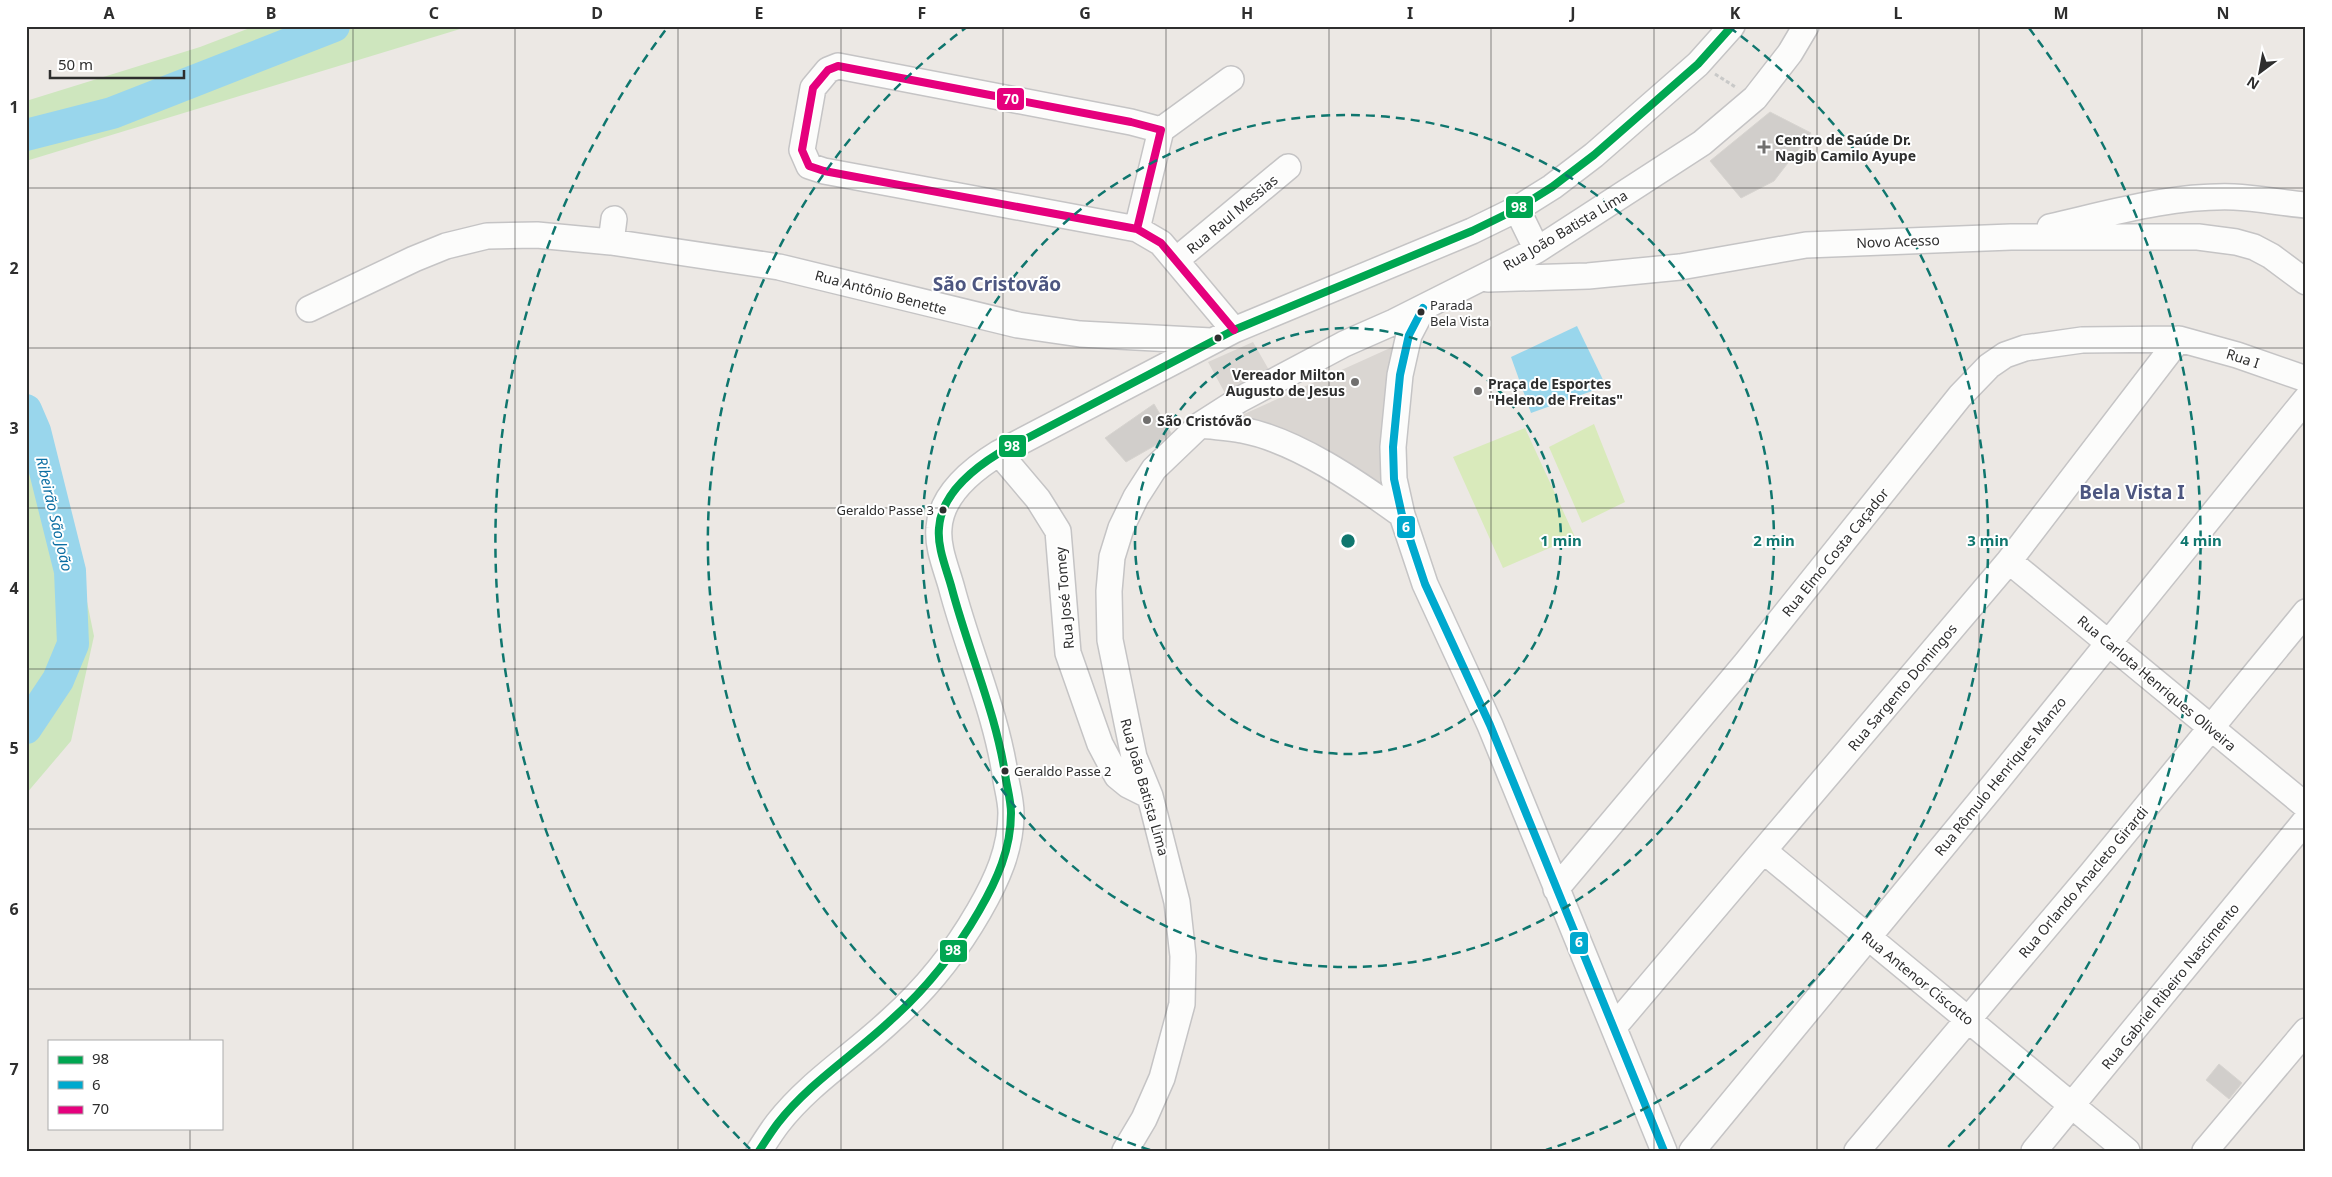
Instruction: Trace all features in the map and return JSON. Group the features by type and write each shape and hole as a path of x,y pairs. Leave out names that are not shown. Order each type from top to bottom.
{"street":[{"path":"759,1151 778,1123 808,1091 892,1019 928,983 967,932 989,894 1007,852 1011,812 1002,753 960,622 942,552 938,528 944,509 956,490 979,465 999,453 1211,341 1472,231 1517,209 1594,155 1698,64 1732,26"},
{"name":"Rua João Batista Lima","path":"1125,1151 1144,1118 1162,1078 1182,1004 1183,956 1177,902 1150,796 1134,757 1110,640 1109,591 1112,557 1121,528 1136,497 1154,469 1200,425 1239,400 1344,344 1423,308 1537,250 1702,143 1755,98 1790,53 1806,26"},
{"path":"1161,130 1132,122 838,66 828,70 813,88 802,150 809,166 824,171 1137,229 1161,243 1234,330"},
{"path":"1137,229 1161,130 1231,79"},
{"name":"Rua Raul Messias","path":"1176,260 1288,167"},
{"path":"2012,237 2142,205 2181,200 2234,197 2306,206"},
{"path":"1517,209 1537,250"},
{"name":"Rua Antônio Benette","path":"309,309 414,259 446,246 487,236 612,230 804,272 939,307 1018,325 1080,334 1211,341"},
{"name":"Novo Acesso","path":"1480,280 1588,276 1680,267 1806,245 2012,237 2198,237 2236,242 2254,247 2271,256 2306,282"},
{"path":"1423,308 1409,335 1400,375 1394,447 1394,479 1402,515 1425,584 1490,725 1664,1151"},
{"name":"Rua I","path":"2180,339 2237,355 2306,379"},
{"name":"Rua Sargento Domingos","path":"1614,1027 2009,561 2180,339"},
{"name":"Rua Elmo Costa Caçador","path":"1556,889 1746,662 1960,396 1989,366 2005,355 2025,348 2052,343 2082,340 2180,339"},
{"name":"Rua Rômulo Henriques Manzo","path":"1692,1151 1996,782 2107,642 2306,399"},
{"path":"1200,425 1242,430 1278,441 1320,462 1371,492 1402,515"},
{"name":"Rua José Tomey","path":"999,453 1038,499 1058,531 1068,653 1100,744 1117,776 1128,786 1150,796"},
{"name":"Rua Carlota Henriques Oliveira","path":"2009,561 2306,806"},
{"name":"Rua Orlando Anacleto Girardi","path":"1858,1151 1969,1020 2306,612"},
{"name":"Rua Gabriel Ribeiro Nascimento","path":"2034,1151 2306,820"},
{"name":"Rua Antenor Ciscotto","path":"1764,851 2127,1151"},
{"path":"2205,1151 2306,1031"}],"path":[{"path":"1698,64 1755,98"}],"green space":[{"path":"255,26 470,26 26,161 26,101 200,47"},
{"path":"26,409 66,499 94,636 71,741 26,794"},
{"path":"1594,424 1625,502 1582,523 1549,447"},
{"path":"1525,428 1575,537 1503,568 1453,457"}],"shaded area":[{"path":"1253,342 1269,370 1226,395 1208,362"},
{"name":"Vereador Milton Augusto de Jesus","path":"1399,344 1389,442 1380,490 1233,419"}],"water":[{"path":"1577,326 1606,386 1531,413 1511,357"}],"building":[{"name":"Centro de Saúde Dr. Nagib Camilo Ayupe","path":"1770,112 1811,133 1774,181 1741,198 1710,161"},
{"name":"São Cristóvão","path":"1154,404 1171,433 1161,442 1126,462 1105,438"},
{"path":"2219,1064 2242,1083 2229,1099 2206,1080"}],"waterway":[{"name":"Ribeirão São João","path":"26,135 112,113 334,26"},
{"name":"Ribeirão São João","path":"26,410 35,431 70,571 73,644 58,680 26,728"}],"transit line":[{"name":"98","path":"759,1151 790,1109 904,1008 939,969 979,911 992,888 1006,852 1011,809 1002,756 939,543 941,516 952,494 960,484 999,453 1234,330 1472,231 1517,209 1552,187 1594,155 1698,64 1732,26"},
{"name":"70","path":"1137,229 1161,130 1131,122 838,66 828,70 813,88 802,150 809,166 824,171 1137,229 1161,243 1234,330"},
{"name":"6","path":"1423,308 1409,335 1400,375 1393,447 1394,479 1402,515 1425,584 1490,725 1664,1151"}],"place":[{"name":"Centro de Saúde Dr. Nagib Camilo Ayupe","path":"1764,147"},
{"name":"Parada Bela Vista","path":"1421,312"},
{"name":"Vereador Milton Augusto de Jesus","path":"1355,382"},
{"name":"Praça de Esportes \"Heleno de Freitas\"","path":"1478,391"},
{"name":"São Cristóvão","path":"1147,420"},
{"name":"Geraldo Passe 3","path":"943,510"},
{"name":"Geraldo Passe 2","path":"1005,771"}],"district":[{"name":"São Cristovão","path":"997,284"},
{"name":"Bela Vista I","path":"2132,492"}]}
